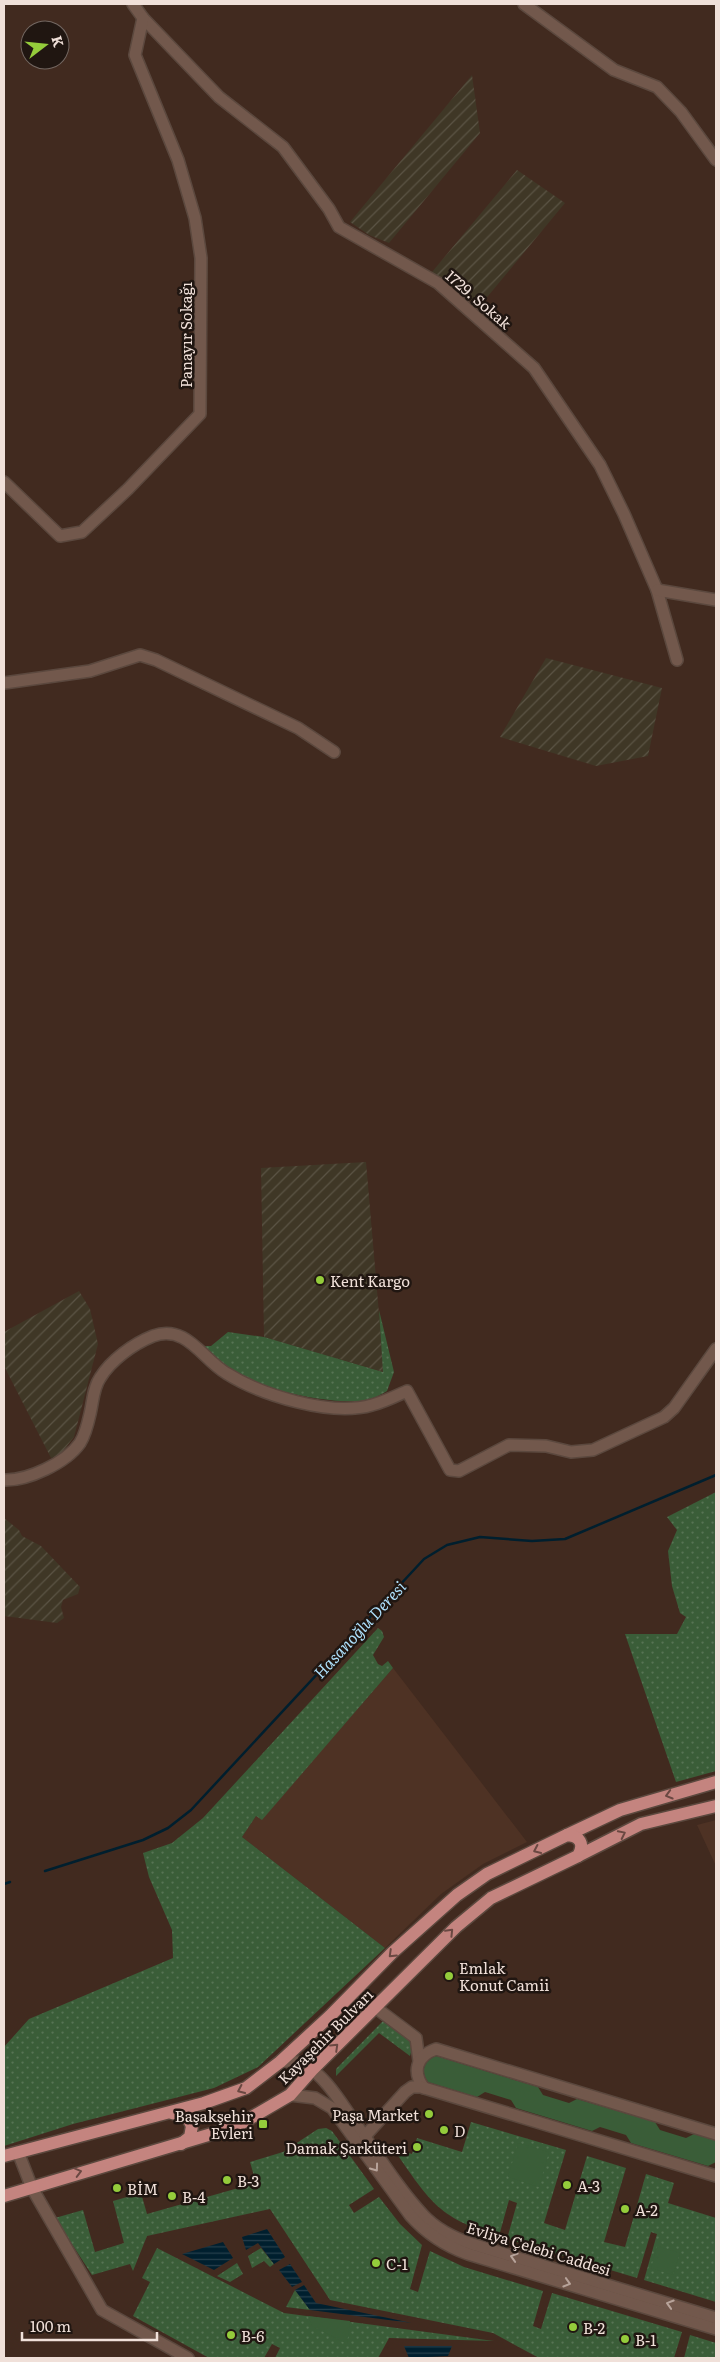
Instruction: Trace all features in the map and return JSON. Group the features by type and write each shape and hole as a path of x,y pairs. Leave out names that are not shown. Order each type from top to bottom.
{"main road":[{"name":"Kayaşehir Bulvarı","path":"4,2156 58,2144 232,2094 264,2076 330,2016 393,1952 457,1895 487,1874 620,1810 716,1782"},
{"name":"Kayaşehir Bulvarı","path":"4,2196 65,2176 235,2127 290,2095 312,2070 456,1926 491,1898 641,1824 716,1806"},
{"path":"567,1835 574,1836 580,1840 582,1845 578,1856"},
{"path":"158,2114 181,2113 190,2119 192,2130 190,2137 181,2144"}],"street":[{"path":"133,4 143,18"},
{"path":"524,4 614,70 657,87 681,112 716,160"},
{"name":"Panayır Sokağı","path":"4,482 60,536 82,532 128,489 200,414 201,258 195,218 178,160 135,55 143,18"},
{"name":"1729. Sokak","path":"143,18 219,97 283,147 329,209 339,227 438,282 534,368 600,465 657,590 677,660"},
{"path":"657,590 716,600"},
{"path":"4,683 90,671 140,655 156,660 298,728 334,752"},
{"path":"4,1480 17,1480 32,1476 65,1457 80,1443 99,1378 116,1360 135,1345 154,1336 169,1333 184,1337 225,1373 271,1394 296,1401 340,1408 356,1407 371,1405 407,1391 450,1470 459,1471 509,1445 546,1446 571,1452 593,1450 664,1417 674,1408 716,1349"},
{"path":"376,2008 416,2038 419,2061 417,2076 424,2088"},
{"path":"419,2061 424,2054 436,2049 716,2134"},
{"name":"Evliya Çelebi Caddesi","path":"280,2062 292,2060 312,2070 336,2095 418,2208 446,2232 472,2244 634,2298 716,2329"},
{"path":"365,2136 405,2092 412,2088 424,2088 716,2176"},
{"name":"Evliya Çelebi Caddesi","path":"290,2095 315,2098 332,2108 405,2209 424,2229 441,2241 468,2254 716,2318"},
{"path":"18,2152 32,2188 102,2310 188,2358"}],"shaded area":[{"path":"472,75 480,133 389,243 369,235 350,222"},
{"path":"517,170 565,203 479,307 432,272"},
{"path":"546,658 662,688 648,756 596,766 500,737"},
{"path":"366,1162 384,1372 264,1337 261,1168"},
{"path":"79,1291 90,1309 98,1344 74,1437 59,1456 51,1458 4,1366 4,1332"},
{"path":"4,1518 19,1530 22,1536 41,1546 80,1587 78,1594 63,1600 61,1607 64,1618 57,1623 4,1616"},
{"path":"393,1668 527,1842 483,1864 441,1894 385,1948 242,1837 256,1816 262,1819"},
{"path":"716,1820 716,1866 697,1825"}],"green space":[{"path":"379,1310 394,1372 387,1391 367,1400 329,1400 278,1390 253,1382 215,1360 205,1346 211,1346 228,1332 264,1337 383,1372"},
{"path":"716,1492 716,1771 676,1782 625,1634 677,1634 686,1617 680,1613 672,1586 668,1551 677,1530 667,1517"},
{"path":"378,1628 382,1631 384,1637 373,1655 378,1664 382,1666 388,1661 393,1668 262,1820 256,1816 242,1837 385,1948 258,2067 214,2088 73,2124 4,2146 4,2047 29,2019 173,1958 172,1930 149,1877 143,1853 172,1843 203,1818"},
{"path":"383,2021 414,2042 410,2056 379,2033 336,2076 336,2069"},
{"path":"436,2056 538,2087 543,2095 569,2103 577,2099 655,2122 660,2130 686,2138 694,2134 716,2140 716,2162 708,2166 631,2143 626,2135 600,2127 592,2131 516,2108 511,2100 485,2092 477,2097 428,2082 424,2074 424,2067"},
{"path":"471,2122 566,2150 544,2223 565,2230 587,2156 626,2168 604,2242 625,2247 646,2174 674,2183 668,2203 716,2218 716,2302 644,2280 657,2234 651,2232 637,2278 507,2239 517,2203 509,2200 499,2236 461,2222 447,2213 425,2193 392,2147 412,2154 417,2138 462,2152"},
{"path":"326,2128 332,2131 374,2189 349,2205 354,2213 379,2197 400,2224 422,2245 410,2289 418,2292 430,2251 464,2267 543,2291 533,2326 541,2329 552,2293 682,2332 674,2358 539,2358 493,2333 330,2300 270,2209 147,2236 133,2271 130,2264 92,2275 55,2218 83,2210 95,2252 124,2243 113,2201 141,2193 147,2214 256,2183 250,2162 283,2152 318,2129"},
{"path":"518,2143 549,2152 539,2187 508,2177"},
{"path":"657,2246 680,2253 673,2275 651,2268"},
{"path":"157,2248 284,2313 494,2341 389,2338 378,2358 275,2358 280,2348 272,2344 264,2358 209,2358 133,2316 150,2282 142,2278"},
{"path":"261,2248 274,2264 270,2267 264,2261 252,2268 248,2256"},
{"path":"237,2263 243,2274 230,2282 217,2276"},
{"path":"295,2290 310,2310 286,2307"},
{"path":"308,2316 350,2321 347,2344 312,2326"},
{"path":"690,2335 716,2343 716,2358 684,2358"}],"water":[{"path":"267,2229 285,2257 274,2264 258,2243 246,2250 242,2237"},
{"path":"223,2242 233,2258 214,2270 182,2254"},
{"path":"290,2264 302,2282 292,2287 279,2270"},
{"path":"304,2285 316,2303 412,2323 310,2310 295,2290"},
{"path":"404,2346 452,2346 448,2356 409,2358"}],"waterway":[{"name":"Hasanoğlu Deresi","path":"45,1871 143,1840 168,1828 191,1810 424,1559 447,1545 480,1537 532,1541 565,1539 716,1475"},
{"name":"Hasanoğlu Deresi","path":"4,1884 10,1882"}],"place":[{"name":"Kent Kargo","path":"320,1280"},
{"name":"Emlak Konut Camii","path":"449,1976"},
{"name":"Paşa Market","path":"429,2114"},
{"name":"Başakşehir Evleri","path":"263,2124"},
{"name":"D","path":"444,2130"},
{"name":"Damak Şarküteri","path":"417,2147"},
{"name":"B-3","path":"227,2180"},
{"name":"A-3","path":"567,2185"},
{"name":"BİM","path":"117,2188"},
{"name":"B-4","path":"172,2196"},
{"name":"A-2","path":"625,2209"},
{"name":"C-1","path":"376,2263"},
{"name":"B-2","path":"573,2327"},
{"name":"B-6","path":"231,2335"},
{"name":"B-1","path":"625,2339"}]}
